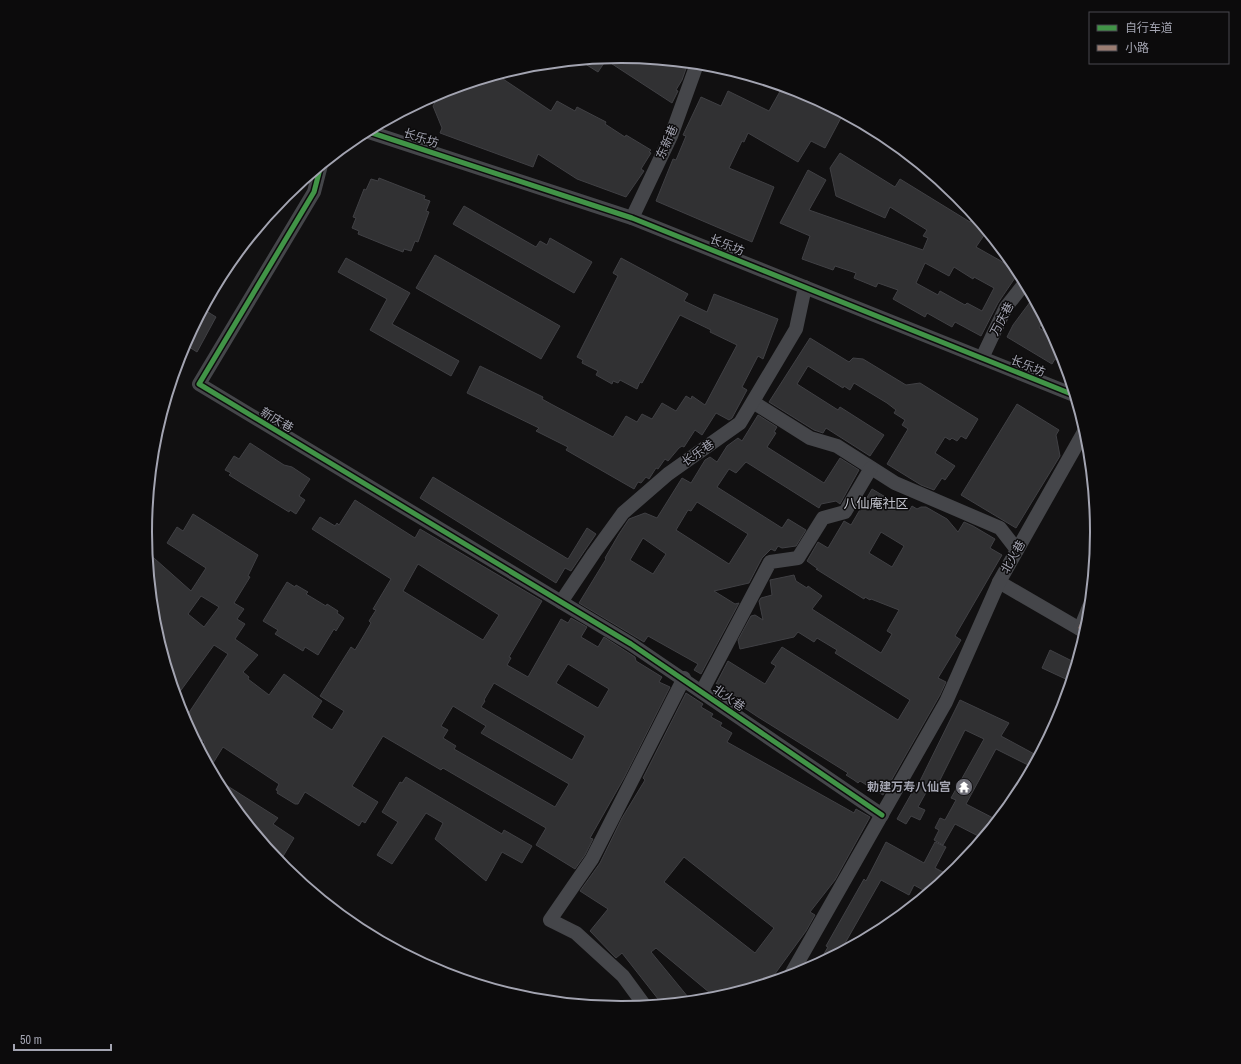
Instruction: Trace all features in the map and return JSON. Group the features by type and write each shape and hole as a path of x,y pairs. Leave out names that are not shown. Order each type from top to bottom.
{"street":[{"name":"东新巷","path":"632,218 671,136 695,69"},
{"name":"长乐坊","path":"374,134 632,218 1069,393"},
{"name":"新庆巷","path":"319,173 314,192 199,384 561,602"},
{"name":"长乐巷","path":"561,602 594,553 624,513 668,474 740,423 796,329 805,287"},
{"name":"万庆巷","path":"982,358 1006,307 1021,288"},
{"path":"753,402 810,438 836,446 895,483 1000,528 1017,550"},
{"name":"北火巷","path":"795,967 946,702 999,582 1080,439"},
{"path":"702,691 770,562 798,558 823,518 845,512 871,468"},
{"path":"999,582 1079,628"},
{"name":"北火巷","path":"561,602 684,678 882,815"},
{"path":"641,1000 623,976 576,933 550,920 592,859 684,678"}],"building":[{"path":"611,63 651,64 686,68 672,103"},
{"path":"586,64 604,64 598,72"},
{"path":"502,78 551,111 557,101 575,111 577,107 606,122 605,124 625,137 626,135 651,150 649,152 651,153 641,169 644,171 626,197 577,179 538,154 533,167 440,133 442,128 433,106 436,101 441,99"},
{"path":"728,91 769,111 780,91 828,111 841,118 825,148 811,141 798,162 748,133 744,142 742,141 729,168 774,187 752,242 656,201 673,159 676,160 686,136 683,135 701,97 721,106"},
{"path":"840,153 895,187 900,179 970,222 971,221 984,236 976,247 1005,263 1015,278 998,303 981,336 955,322 952,327 927,313 925,317 893,299 898,290 878,283 876,287 854,278 856,273 835,266 833,270 802,259 810,236 780,223 808,170 826,180 809,210 923,250 928,238 923,236 927,230 890,207 885,218 836,196 830,168","holes":["925,263 949,276 954,267 973,279 974,277 994,288 982,311 967,303 965,305 940,291 938,295 916,283"]},
{"path":"379,178 425,196 424,199 430,201 426,211 429,212 418,242 415,241 411,251 404,249 403,252 385,245 358,234 359,231 352,228 356,218 353,217 364,189 366,190 371,179 378,181"},
{"path":"464,206 536,247 540,241 547,245 550,238 592,262 574,293 453,224"},
{"path":"435,255 560,326 541,359 416,288"},
{"path":"346,258 410,293 392,324 459,361 451,376 370,330 387,299 338,272"},
{"path":"621,258 688,294 684,301 707,312 714,294 778,319 763,359 758,356 742,387 747,390 732,418 729,420 716,413 702,435 695,430 684,447 682,446 679,448 668,461 665,459 658,469 656,468 649,479 646,477 641,483 638,482 634,489 566,450 568,447 536,431 539,428 467,393 480,366 543,397 542,399 613,437 626,416 637,422 642,414 652,419 662,403 676,411 686,396 691,399 692,396 705,405 737,345 680,315 642,383 640,382 637,389 620,380 618,383 613,381 612,384 596,375 598,371 582,363 583,360 577,357 618,276 613,273"},
{"path":"1029,303 1041,325 1039,328 1044,331 1057,360 1055,359 1052,364 1007,337 1013,325"},
{"path":"207,311 216,317 197,352 190,347"},
{"path":"810,338 849,362 853,358 863,359 906,385 920,383 978,419 966,439 961,436 957,441 952,438 950,440 945,437 935,453 955,466 945,480 942,478 934,490 921,485 887,464 908,429 902,425 905,420 894,413 896,410 887,403 854,383 850,390 844,386 843,388 808,366 797,384 838,410 840,407 884,435 870,456 826,428 823,433 814,430 769,402"},
{"path":"1017,404 1059,430 1056,435 1060,456 1016,528 961,495"},
{"path":"758,415 777,427 774,432 776,433 767,447 824,483 840,458 859,470 840,504 836,501 821,504 819,508 746,462 736,473 729,469 717,487 782,528 788,519 806,530 796,546 782,548 778,546 775,551 771,549 762,558 749,583 714,591 735,604 739,603 701,674 694,670 698,664 648,636 644,642 579,603 629,519 645,513 657,518 682,478 691,483 705,460 710,457 717,462 727,446 738,438 742,441","holes":["697,502 748,534 729,564 676,530 688,510 691,511","643,538 666,554 653,574 630,560"]},
{"path":"250,443 284,465 292,467 310,479 299,496 305,500 296,514 290,510 289,512 240,482 229,475 231,473 225,470 234,456 239,459"},
{"path":"433,477 568,559 587,528 596,534 571,571 565,568 556,583 420,498"},
{"path":"872,489 909,511 912,506 917,509 926,507 947,519 958,532 964,522 973,526 995,539 990,548 1002,555 955,636 961,640 938,678 946,682 940,695 883,795 860,781 858,783 846,775 848,773 758,717 740,705 743,701 716,684 728,661 765,684 776,666 771,663 782,647 898,720 910,700 835,653 837,650 817,638 814,642 798,632 794,637 740,649 738,640 751,616 755,615 763,620 759,601 761,598 772,595 770,580 794,575 796,581 807,588 808,586 822,596 812,609 881,653 892,634 887,631 899,610 865,597 864,599 816,569 818,569 807,561 818,542 828,548 844,521 851,525","holes":["881,532 904,546 892,567 869,553"]},
{"path":"355,500 415,538 420,529 542,601 509,657 511,658 507,665 528,677 561,619 568,623 571,618 587,627 581,637 598,647 604,637 635,657 636,661 662,677 659,682 670,687 624,778 590,838 593,839 585,855 575,869 536,845 546,828 443,768 441,770 383,736 352,786 378,802 365,823 362,821 359,826 305,792 298,804 295,804 277,793 278,791 276,790 279,784 223,747 213,764 203,745 205,742 200,739 188,714 228,654 214,645 180,692 167,653 161,623 156,593 153,557 191,591 206,568 167,543 177,527 183,531 193,514 258,555 248,576 250,577 234,603 244,609 237,619 245,624 235,639 258,655 243,672 249,677 248,679 269,695 284,674 322,701 312,717 332,730 344,711 320,696 351,647 355,650 371,623 369,621 376,610 373,609 391,579 312,529 320,517 335,526 337,523 339,525","holes":["418,564 499,615 483,640 403,591","201,596 219,607 204,627 188,614","568,664 609,689 598,708 556,683","494,683 585,736 572,760 481,707 485,701 484,700","453,706 486,726 481,733 569,784 555,807 454,749 456,746 443,738 448,730 441,726"]},
{"path":"287,582 308,592 306,594 326,606 327,604 338,611 337,613 344,618 336,631 334,629 318,655 305,647 303,651 275,634 278,630 263,621"},
{"path":"1050,650 1072,661 1066,679 1042,668"},
{"path":"686,693 703,704 701,707 713,714 711,717 722,723 720,726 732,733 727,742 854,813 856,809 870,817 835,880 810,912 815,915 806,931 774,975 742,985 709,992 656,948 651,952 687,996 658,999 622,953 616,958 590,931 608,909 580,891 600,863 622,818 645,780 643,778","holes":["684,857 774,928 755,953 664,882"]},
{"path":"960,700 1009,723 1001,736 1034,754 1028,765 996,749 966,804 993,818 978,836 955,824 943,845 934,840 939,830 935,828 940,818 945,820 956,800 951,798 984,739 965,730 935,790 929,787 918,807 925,810 920,820 911,816 906,824 897,819 918,782 919,783"},
{"path":"406,777 502,834 504,830 532,846 522,863 502,852 486,881 435,839 443,823 426,813 392,864 377,855 398,822 382,812 400,782 402,783"},
{"path":"226,785 278,818 273,824 294,838 283,857 248,818"},
{"path":"886,842 924,863 935,842 946,847 935,868 943,872 923,890 914,885 909,895 881,880 845,944 823,955 828,947 826,946 864,879 866,881"}],"cycle path":[{"path":"374,134 632,218 1069,393"},
{"path":"319,173 314,192 199,384 631,644 882,815"}],"place":[{"name":"勅建万寿八仙宫","path":"964,787"}],"district":[{"name":"八仙庵社区","path":"876,503"}]}
